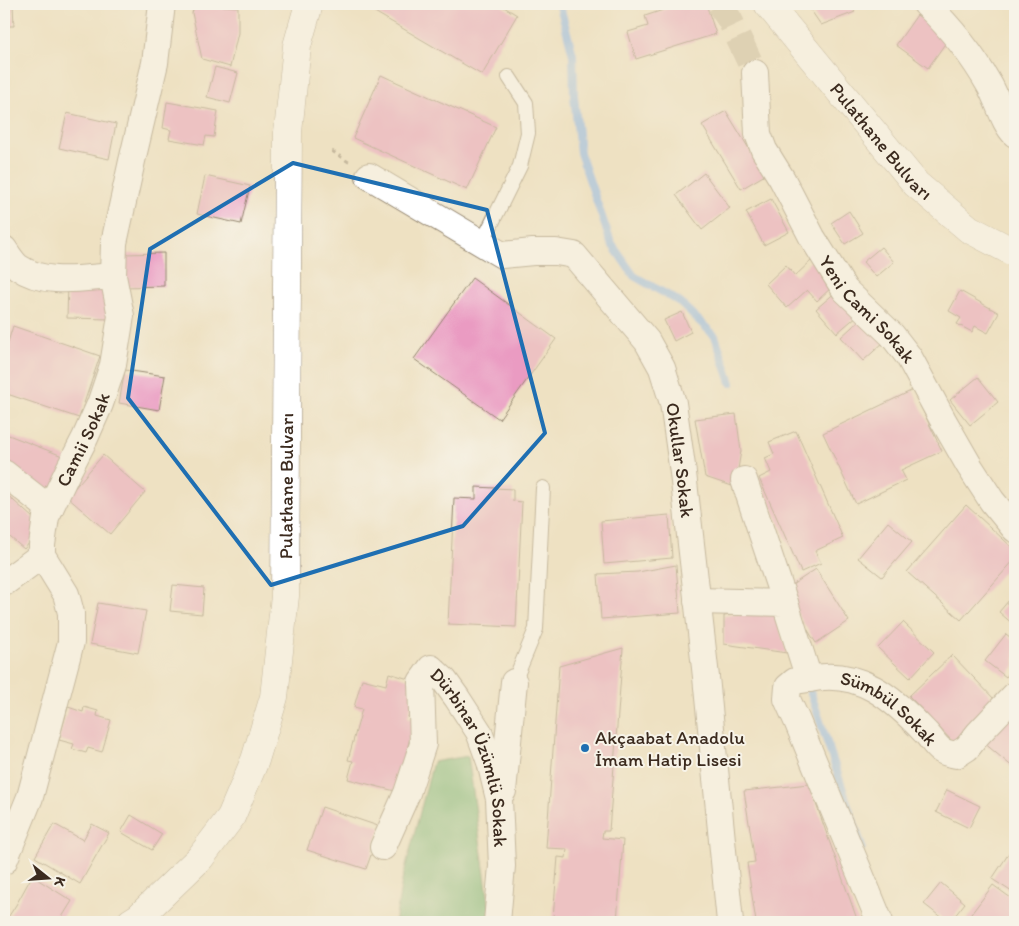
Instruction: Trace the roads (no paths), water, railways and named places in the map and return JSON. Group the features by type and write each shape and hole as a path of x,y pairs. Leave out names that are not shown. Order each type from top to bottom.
{"street":[{"name":"Camii Sokak","path":"42,555 46,517 100,404 113,365 121,316 112,276 114,243 155,63 162,4"},
{"name":"Pulathane Bulvarı","path":"131,922 139,917 200,858 231,817 255,760 274,697 285,596 288,132 297,46 310,4"},
{"name":"Pulathane Bulvarı","path":"768,4 916,184 969,229 1015,253"},
{"path":"926,4 969,53 991,88 1009,127 1015,134"},
{"name":"Yeni Cami Sokak","path":"755,73 758,134 764,150 782,179 812,237 845,290 892,335 909,357 970,467 992,501 1012,518"},
{"name":"Okullar Sokak","path":"369,176 502,255 533,252 556,252 574,255 646,341 662,368 673,403 683,473 706,678 730,922"},
{"path":"4,249 18,266 36,276 53,280 112,276"},
{"path":"4,473 50,508"},
{"name":"Sümbül Sokak","path":"744,480 785,604 802,680 822,676 842,676 864,683 890,698 942,751 956,755 967,748 1015,695"},
{"path":"4,583 42,555 66,594 71,613 71,642 30,797 4,861"},
{"path":"697,601 785,604"},
{"name":"Dürbinar Üzümlü Sokak","path":"382,847 407,793 422,744 421,682 431,668 444,680 479,732 490,762 499,799 500,819 502,866 497,922"},
{"path":"802,680 788,686 787,699 880,922"},
{"path":"500,819 514,682"}],"lane":[{"path":"482,243 520,166 528,133 526,103 509,77"},
{"path":"514,682 536,629 543,488"}],"waterway":[{"path":"558,4 573,55 574,96 580,153 611,243 634,276 678,301 715,336 731,383"},
{"path":"807,682 862,847"}],"tunnel":[{"path":"719,4 730,20 755,73"}],"place":[{"name":"Akçaabat Anadolu İmam Hatip Lisesi","path":"585,748"}]}
